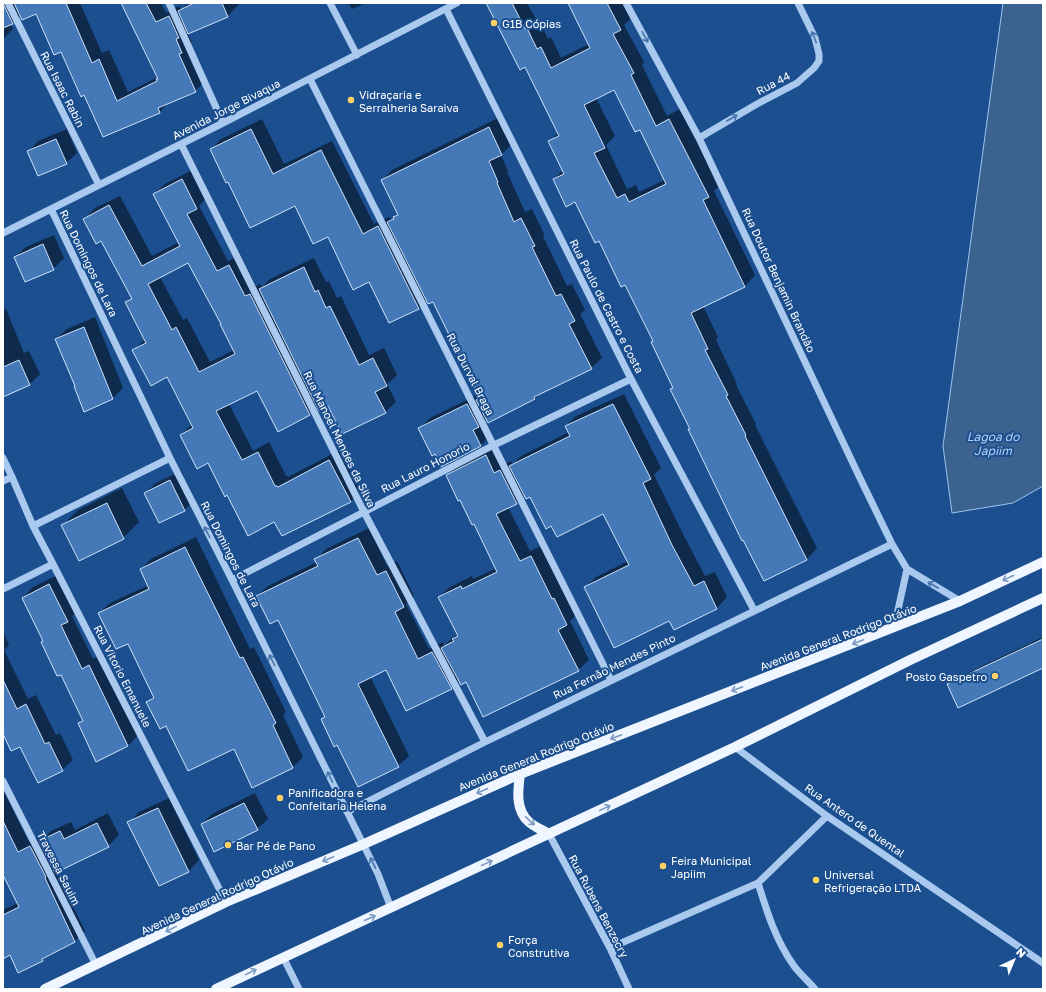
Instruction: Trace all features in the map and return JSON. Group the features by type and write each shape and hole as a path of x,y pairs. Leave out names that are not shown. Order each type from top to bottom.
{"main road":[{"name":"Avenida General Rodrigo Otávio","path":"45,989 226,902 364,844 520,774 894,628 960,601 1043,562"},
{"path":"216,989 735,747 910,660 1043,598"},
{"path":"520,774 518,797 521,810 528,822 548,834"}],"street":[{"name":"Rua Isaac Rabin","path":"8,3 99,185"},
{"path":"169,3 223,123"},
{"path":"330,3 358,55"},
{"name":"Avenida Jorge Bivaqua","path":"3,233 358,55 457,3"},
{"name":"Rua Doutor Benjamin Brandão","path":"626,3 699,138 892,544 906,570"},
{"name":"Rua 44","path":"699,138 757,104 797,83 814,68 819,61 819,54 815,38 798,3"},
{"name":"Rua Paulo de Castro e Costa","path":"446,9 631,379 754,610"},
{"name":"Rua Durval Braga","path":"310,79 611,680"},
{"name":"Rua Manoel Mendes da Silva","path":"181,144 364,512 485,742"},
{"name":"Rua Domingos de Lara","path":"50,209 170,458 364,844 378,874 391,908"},
{"name":"Rua Lauro Honorio","path":"232,580 494,445 631,379"},
{"name":"Rua Vitorio Emanuele","path":"3,458 33,526 52,564 226,902"},
{"path":"33,526 170,458"},
{"path":"3,482 12,477"},
{"name":"Rua Fernão Mendes Pinto","path":"347,812 611,680 892,544"},
{"path":"3,589 52,564"},
{"path":"894,628 906,570 960,601"},
{"name":"Rua Antero de Quental","path":"735,747 827,816 1043,963"},
{"name":"Travessa Sauim","path":"3,781 96,965"},
{"path":"610,948 758,883 827,816"},
{"name":"Rua Rubens Benzecry","path":"548,834 610,948 629,989"},
{"path":"758,883 772,925 781,943 794,966 815,989"},
{"path":"283,957 299,989"}],"water":[{"name":"Lagoa do Japiim","path":"1003,3 1043,3 1043,486 1013,503 952,513 943,446"}],"building":[{"path":"3,3 13,24 3,28"},
{"path":"14,3 66,3 92,63 99,59 117,101 157,81 156,79 158,79 121,3 146,3 156,22 169,16 179,38 176,39 182,53 179,54 196,92 158,108 160,113 103,137 84,95 81,97 61,52 54,55 36,14 22,20"},
{"path":"194,3 222,3 228,17 188,34 178,11"},
{"path":"486,3 512,3 525,29 527,28 537,49 541,47 551,68 590,48 568,3 607,3 621,30 613,34 634,73 631,75 656,126 669,119 709,197 703,200 745,287 691,313 708,349 705,350 728,395 726,396 807,560 764,581 743,540 742,541 688,429 690,429 670,389 673,388 651,342 653,341 625,285 621,287 599,241 595,243 575,202 566,207 553,179 564,174 548,141 559,136 525,67 520,70","holes":["614,90 635,132 640,130 666,184 629,202 625,194 617,198 594,153 605,148 584,105"]},
{"path":"489,127 502,155 489,161 498,182 497,183 514,222 521,218 535,246 532,247 556,296 561,294 575,321 569,324 592,369 534,397 535,399 488,423 476,400 480,398 433,302 428,304 387,222 394,219 393,217 398,215 381,180"},
{"path":"251,129 273,174 321,150 363,234 378,226 419,309 389,323 369,282 353,290 328,237 313,244 295,206 250,228 210,149"},
{"path":"56,139 67,164 38,176 27,151"},
{"path":"182,179 197,209 187,214 217,271 229,265 245,296 250,294 310,415 278,432 257,391 216,411 242,460 258,452 275,486 278,487 329,460 351,502 282,536 274,522 248,536 227,495 225,497 208,463 197,469 180,435 193,428 167,377 151,386 132,350 146,343 125,302 132,299 101,241 96,244 83,219 109,205 142,266 180,246 153,194","holes":["188,263 221,324 235,354 199,372 176,327 172,330 148,284"]},
{"path":"43,244 54,270 25,282 14,257"},
{"path":"304,267 315,292 318,290 326,308 330,306 359,365 373,358 387,386 375,392 386,413 342,434 328,406 319,411 259,289"},
{"path":"84,327 113,399 84,412 75,386 55,339"},
{"path":"19,360 30,385 3,397 3,367"},
{"path":"467,404 479,427 473,430 481,446 441,467 435,454 432,456 418,428"},
{"path":"613,404 651,479 643,483 672,545 694,586 704,581 717,609 674,630 669,621 614,648 584,587 629,565 603,514 557,537 551,526 546,529 530,497 526,499 509,466 570,436 565,426"},
{"path":"486,455 494,473 500,470 517,504 496,514 520,561 531,556 552,599 554,598 567,625 558,630 579,671 483,717 466,682 461,685 441,648 454,641 452,639 458,636 438,597 461,586 462,589 497,572 474,524 472,525 460,500 458,501 446,475"},
{"path":"170,480 185,511 159,523 144,493"},
{"path":"107,503 124,539 79,561 61,525"},
{"path":"358,538 377,575 386,571 404,607 395,612 418,659 432,652 452,689 406,711 386,670 358,684 399,767 358,787 337,745 334,747 321,719 325,717 278,620 270,624 256,596 318,566 314,559"},
{"path":"185,547 240,658 243,657 276,723 273,725 293,768 252,788 234,749 188,771 166,726 160,729 146,702 154,698 128,644 116,649 98,613 149,589 140,569"},
{"path":"49,584 68,622 61,625 82,669 89,665 128,746 96,762 78,723 83,721 61,675 57,676 41,642 43,641 22,598"},
{"name":"Posto Gaspetro","path":"1043,639 1043,668 958,708 947,684"},
{"path":"3,680 17,709 26,704 45,744 49,742 63,771 38,783 20,747 11,751 3,734"},
{"path":"244,803 258,830 214,852 201,824"},
{"path":"158,808 189,872 159,886 127,822"},
{"path":"3,821 18,852 30,846 46,877 45,878 75,942 42,959 43,961 18,973 10,955 3,959 3,915 19,907 3,875"},
{"path":"97,823 109,847 55,873 39,841 60,831 64,839"}],"place":[{"name":"G1B Cópias","path":"494,23"},
{"name":"Vidraçaria e Serralheria Saraiva","path":"351,100"},
{"name":"Posto Gaspetro","path":"995,676"},
{"name":"Panificadora e Confeitaria Helena","path":"280,798"},
{"name":"Bar Pé de Pano","path":"228,845"},
{"name":"Feira Municipal Japiim","path":"663,866"},
{"name":"Universal Refrigeração LTDA","path":"816,880"},
{"name":"Força Construtiva","path":"500,945"}]}
